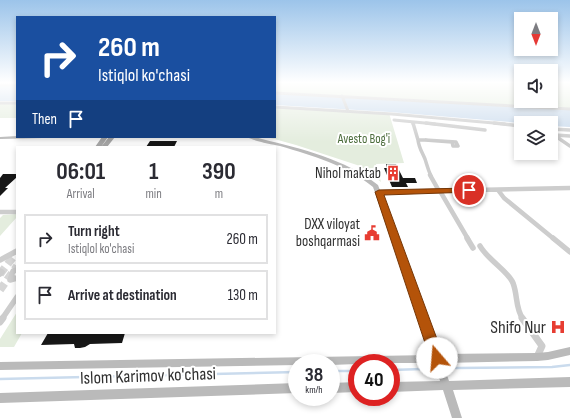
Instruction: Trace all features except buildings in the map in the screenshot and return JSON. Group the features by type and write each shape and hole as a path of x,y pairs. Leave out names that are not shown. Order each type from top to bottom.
{"main road":[{"path":"0,138 16,138"},
{"path":"105,146 111,138"},
{"path":"253,138 346,166 376,186 457,418"},
{"name":"Islom Karimov ko'chasi","path":"0,366 537,357 570,351"},
{"path":"400,387 570,382"},
{"name":"Islom Karimov ko'chasi","path":"0,398 288,388"}],"street":[{"path":"0,103 16,103"},
{"path":"345,103 348,111"},
{"path":"456,103 570,109"},
{"path":"276,107 348,111 514,125"},
{"path":"394,120 485,130"},
{"path":"413,123 417,140 456,142 458,146 453,146 452,142 418,140 419,149 425,159 426,169 476,247 513,282 518,312 542,346 537,357"},
{"path":"558,129 570,130"},
{"path":"558,135 570,136"},
{"path":"558,138 570,146"},
{"path":"379,192 570,188"},
{"path":"498,190 504,198 570,252"},
{"path":"2,212 16,212"},
{"path":"0,260 16,251"},
{"path":"16,270 13,271 10,280 16,278"},
{"path":"0,322 16,298"}],"green space":[{"path":"0,103 16,103 16,118 0,118"},
{"path":"457,103 514,103 514,106"},
{"path":"558,103 570,103 570,109 553,108 558,108"},
{"name":"Avesto Bog'i","path":"276,106 389,113 404,163 376,164 381,182 360,166 271,138 276,138"},
{"path":"16,214 16,218 0,236 0,218 3,215"},
{"path":"16,314 16,334 21,334 14,347 0,347 0,339"}],"water":[{"path":"276,103 432,103 570,110 570,127 558,126 558,116 514,116 514,122 390,112 276,105"}],"waterway":[{"path":"456,368 552,367 570,365"},
{"path":"400,370 422,369"},
{"path":"340,371 348,371"},
{"path":"0,379 288,372"}],"tunnel":[{"path":"0,274 16,253"},
{"path":"0,290 16,267"}],"place":[{"name":"Nihol maktab","path":"393,173"},
{"name":"DXX viloyat boshqarmasi","path":"372,233"},
{"name":"Shifo Nur","path":"558,327"}],"route":[{"path":"437,358 379,192 469,190"}]}
